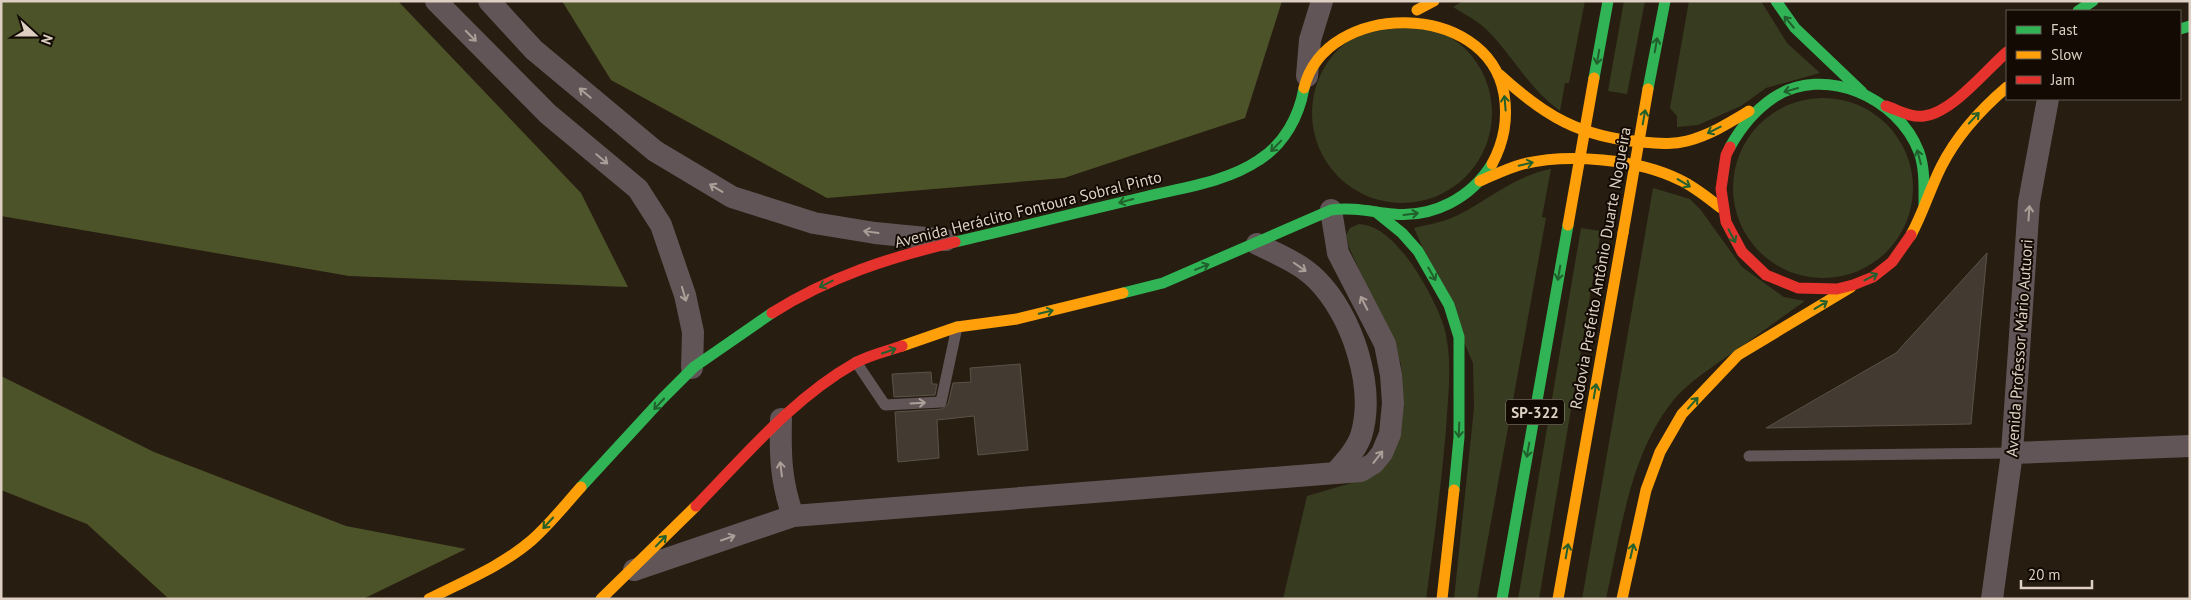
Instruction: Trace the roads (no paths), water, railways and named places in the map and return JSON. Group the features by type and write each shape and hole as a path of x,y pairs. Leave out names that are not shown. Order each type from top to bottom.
{"main road":[{"name":"Avenida Heráclito Fontoura Sobral Pinto","path":"429,599 493,567 532,540 692,368 776,310 844,275 955,241 1047,222 1178,188 1253,164 1270,152 1288,134 1301,105 1307,77 1320,52 1339,32 1362,17 1434,1"},
{"name":"SP-322","path":"1502,599 1608,1"},
{"name":"Rodovia Prefeito Antônio Duarte Nogueira","path":"1558,599 1664,1"},
{"path":"1776,1 1785,18 1804,40 1834,63 1862,92"},
{"path":"2080,10 2093,1"},
{"path":"1394,10 1443,17 1467,31 1486,51 1500,75 1527,100 1555,120 1584,133 1622,140 1676,143 1708,134 1781,93 1808,85 1836,85 1862,92 1886,106 1912,115 1926,116 1950,103 2006,53"},
{"path":"601,599 633,570 781,419 824,384 856,362 957,327 1017,319 1163,283 1257,244 1331,210 1364,208 1376,212 1404,216 1432,211 1458,199 1480,181 1496,158 1505,131 1506,103 1500,75"},
{"path":"1622,599 1646,490 1660,452 1682,414 1738,355 1851,287 1877,275 1899,256 1914,232 1948,153 1962,133 2006,88"},
{"path":"1886,106 1905,126 1918,151 1924,178 1924,205"},
{"path":"1758,107 1739,128 1725,152 1719,180 1721,208 1730,235 1747,258 1769,276 1795,288 1823,291 1851,287"},
{"path":"1480,181 1521,164 1548,159 1610,162 1660,172 1678,179 1721,208"},
{"path":"1376,212 1402,233 1418,251 1449,305 1459,337 1459,436 1450,540 1442,599"}],"street":[{"path":"436,1 548,114 638,189 661,225 684,296 693,332 692,368"},
{"path":"489,1 534,50 655,151 732,197 814,223 875,233 955,241"},
{"path":"1307,77 1310,40 1322,1"},
{"name":"Avenida Professor Mário Autuori","path":"1992,599 2012,453 2029,202 2048,100"},
{"path":"633,570 793,516 1361,470 1374,463 1382,453 1390,434 1393,404 1391,374 1385,344 1338,253 1331,210"},
{"path":"1257,244 1297,264 1316,279 1330,296 1350,332 1360,359 1366,414 1360,437 1350,455 1335,473"},
{"path":"781,419 780,462 784,490 793,516"},
{"path":"2012,453 2190,446"}],"lane":[{"path":"856,362 886,404 941,402 957,327"},
{"path":"1750,456 2012,453"}]}
